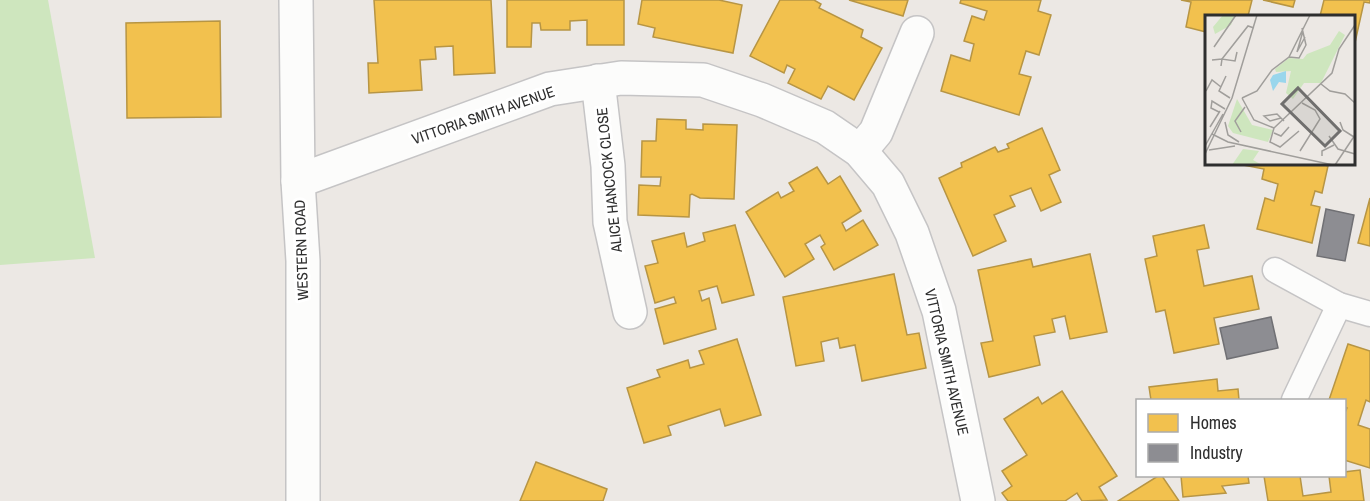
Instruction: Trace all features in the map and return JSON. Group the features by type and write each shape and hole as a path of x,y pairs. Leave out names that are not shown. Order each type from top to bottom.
{"street":[{"name":"WESTERN ROAD","path":"296,0 298,181 303,261 303,501"},
{"path":"860,151 876,132 917,33"},
{"name":"VITTORIA SMITH AVENUE","path":"298,181 550,89 621,78 703,80 762,100 825,127 860,151 888,184 912,232 939,311 978,501"},
{"name":"ALICE HANCOCK CLOSE","path":"598,81 608,166 610,222 630,312"}],"lane":[{"path":"1275,270 1339,304 1370,314"},
{"path":"1294,399 1339,304"}],"green space":[{"path":"0,0 48,0 95,258 0,265"}],"building: Homes":[{"path":"374,0 491,0 495,73 454,75 453,46 435,47 436,59 420,60 422,90 369,93 368,63 378,63"},
{"path":"507,0 624,0 624,45 587,45 587,20 570,21 570,30 541,30 540,23 532,23 531,47 507,47"},
{"path":"642,0 719,0 742,5 733,53 653,37 655,28 638,24"},
{"path":"780,0 814,0 821,4 819,8 863,30 861,37 882,48 854,100 828,86 821,99 788,83 795,69 787,65 784,73 750,56"},
{"path":"849,0 908,0 903,16"},
{"path":"961,0 1041,0 1038,11 1051,15 1039,55 1026,51 1019,74 1031,77 1019,115 941,91 951,55 970,61 974,44 964,41 972,16 984,20 987,11 960,3"},
{"path":"1181,0 1252,0 1248,15 1205,15 1205,32 1186,27 1191,2"},
{"path":"1263,0 1295,0 1293,7"},
{"path":"1324,0 1370,0 1370,3 1364,2 1355,42 1355,15 1320,15"},
{"path":"220,21 221,117 127,118 126,23"},
{"path":"657,119 686,120 686,129 703,130 703,124 737,125 734,199 700,198 692,194 690,195 689,217 638,215 639,185 660,186 661,177 641,177 642,141 656,141"},
{"path":"1042,128 1060,170 1049,175 1061,202 1041,211 1031,188 1010,196 1015,206 994,215 1006,241 973,256 939,178 962,167 961,163 995,147 998,152 1009,148 1007,144"},
{"path":"1243,165 1328,166 1322,193 1315,191 1311,205 1320,207 1312,243 1257,229 1265,198 1274,201 1278,184 1262,179 1264,169"},
{"path":"817,167 828,184 840,176 861,211 842,223 846,231 863,220 878,245 834,270 821,247 825,244 820,235 805,244 814,259 785,277 746,212 778,192 781,198 794,191 789,183"},
{"path":"1370,198 1370,246 1358,243"},
{"path":"735,225 754,295 722,303 717,286 699,291 702,301 709,298 716,329 664,344 655,309 676,303 674,297 655,303 645,266 658,263 652,241 684,233 687,247 705,241 703,233"},
{"path":"1204,225 1209,248 1197,250 1204,286 1252,276 1259,309 1214,318 1219,344 1174,353 1165,310 1156,312 1145,259 1157,256 1153,236"},
{"path":"1090,254 1107,332 1070,339 1065,316 1052,319 1055,332 1034,336 1040,365 989,377 981,343 993,341 978,270 1031,259 1033,267"},
{"path":"894,274 907,335 919,333 926,368 862,381 855,345 840,348 838,338 821,342 824,361 796,366 783,297"},
{"path":"737,339 761,415 725,426 720,409 668,426 671,435 644,443 627,388 660,377 657,370 688,360 690,368 704,364 699,351"},
{"path":"1348,344 1370,351 1370,402 1366,400 1358,425 1370,429 1370,468 1346,461 1346,399 1329,399"},
{"path":"1217,379 1218,391 1238,389 1239,399 1151,399 1149,387"},
{"path":"1062,391 1117,476 1099,487 1107,500 1082,501 1077,493 1065,501 1008,501 1002,493 1012,486 1002,471 1027,455 1004,419 1038,397 1042,404"},
{"path":"536,462 607,489 603,501 520,501"},
{"path":"1360,470 1364,501 1268,501 1264,477 1300,477 1303,496 1331,492 1329,477 1346,477 1346,472"},
{"path":"1156,477 1163,477 1179,501 1118,501"},
{"path":"1181,477 1248,477 1249,483 1222,486 1226,493 1183,497"}],"building: Industry":[{"path":"1326,209 1354,215 1345,261 1317,256"},
{"path":"1271,317 1278,348 1227,359 1220,328"}]}
